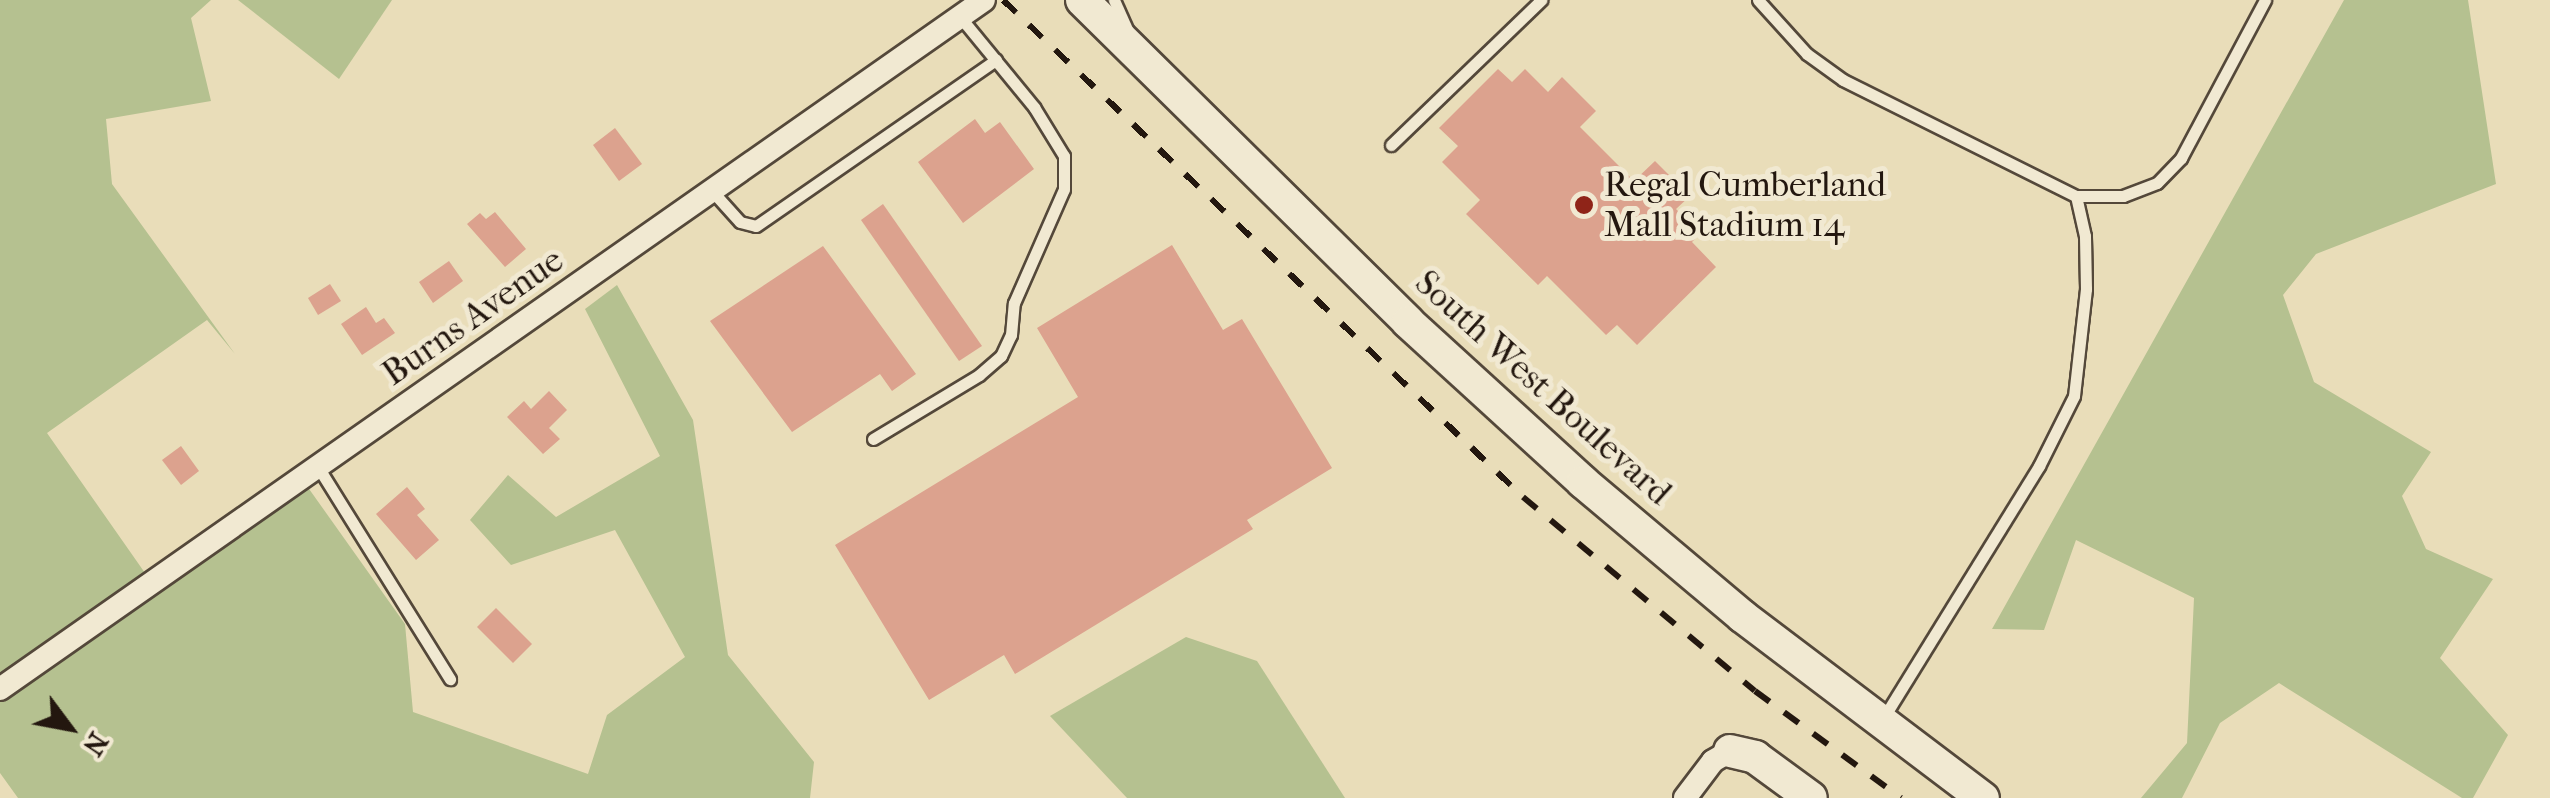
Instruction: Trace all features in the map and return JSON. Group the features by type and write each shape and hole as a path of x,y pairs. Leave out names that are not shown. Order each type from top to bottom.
{"street":[{"name":"Burns Avenue","path":"0,689 984,0"},
{"name":"South West Boulevard","path":"1082,0 1517,423 1701,582 1983,798"},
{"path":"1684,798 1713,761 1730,750 1755,757 1810,798"}],"lane":[{"path":"1114,0 1138,55"},
{"path":"1391,145 1541,0"},
{"path":"1758,0 1807,54 1844,80 2076,196 2123,196 2157,184 2180,158 2265,0"},
{"path":"873,439 979,375 1001,356 1011,335 1014,303 1064,189 1064,156 1034,107 960,17"},
{"path":"713,192 740,222 756,226 996,60"},
{"path":"1881,721 2038,466 2074,396 2086,289 2085,236 2076,196"},
{"path":"318,467 450,678"}],"green space":[{"path":"0,0 211,0 191,18 211,101 106,119 112,184 235,354 207,320 47,433 152,583 302,479 405,624 413,712 588,774 607,715 685,657 615,530 511,565 470,520 508,475 556,517 660,456 585,309 617,285 693,420 728,655 814,762 810,798 18,798 0,773"},
{"path":"238,0 392,0 339,79"},
{"path":"2344,0 2468,0 2496,184 2316,254 2283,295 2314,382 2431,452 2402,496 2426,549 2493,579 2440,658 2508,735 2473,798 2462,798 2279,683 2220,723 2182,798 2141,798 2187,743 2194,598 2076,540 2044,630 1992,629"},
{"path":"1186,637 1257,661 1345,798 1127,798 1050,716"}],"building":[{"path":"1498,69 1512,82 1525,69 1548,92 1562,77 1596,111 1580,127 1634,181 1655,161 1690,196 1676,209 1700,234 1692,242 1716,267 1637,345 1617,325 1606,335 1547,276 1538,285 1466,214 1480,200 1442,162 1458,146 1439,128"},
{"path":"975,119 985,133 1000,122 1034,169 963,223 918,162"},
{"path":"615,128 642,164 619,181 593,145"},
{"path":"883,204 982,346 959,361 861,220"},
{"path":"495,212 526,249 505,267 467,224 480,213 486,219"},
{"path":"1172,245 1223,330 1242,319 1332,468 1247,520 1253,529 1015,674 1004,655 929,700 835,545 1078,397 1037,328"},
{"path":"823,246 916,374 892,391 880,374 792,432 710,321"},
{"path":"449,261 463,281 433,303 419,282"},
{"path":"330,284 341,301 318,315 308,298"},
{"path":"366,307 376,323 384,318 395,333 362,355 341,324"},
{"path":"549,391 567,410 549,428 560,439 543,454 507,417 524,401 531,409"},
{"path":"181,446 199,471 181,485 162,460"},
{"path":"407,487 425,509 417,515 439,540 416,560 376,514"},
{"path":"496,608 532,644 513,663 477,627"}],"railway":[{"path":"1003,0 1523,497 1755,691 1901,798"}],"place":[{"name":"Regal Cumberland Mall Stadium 14","path":"1584,205"}]}
